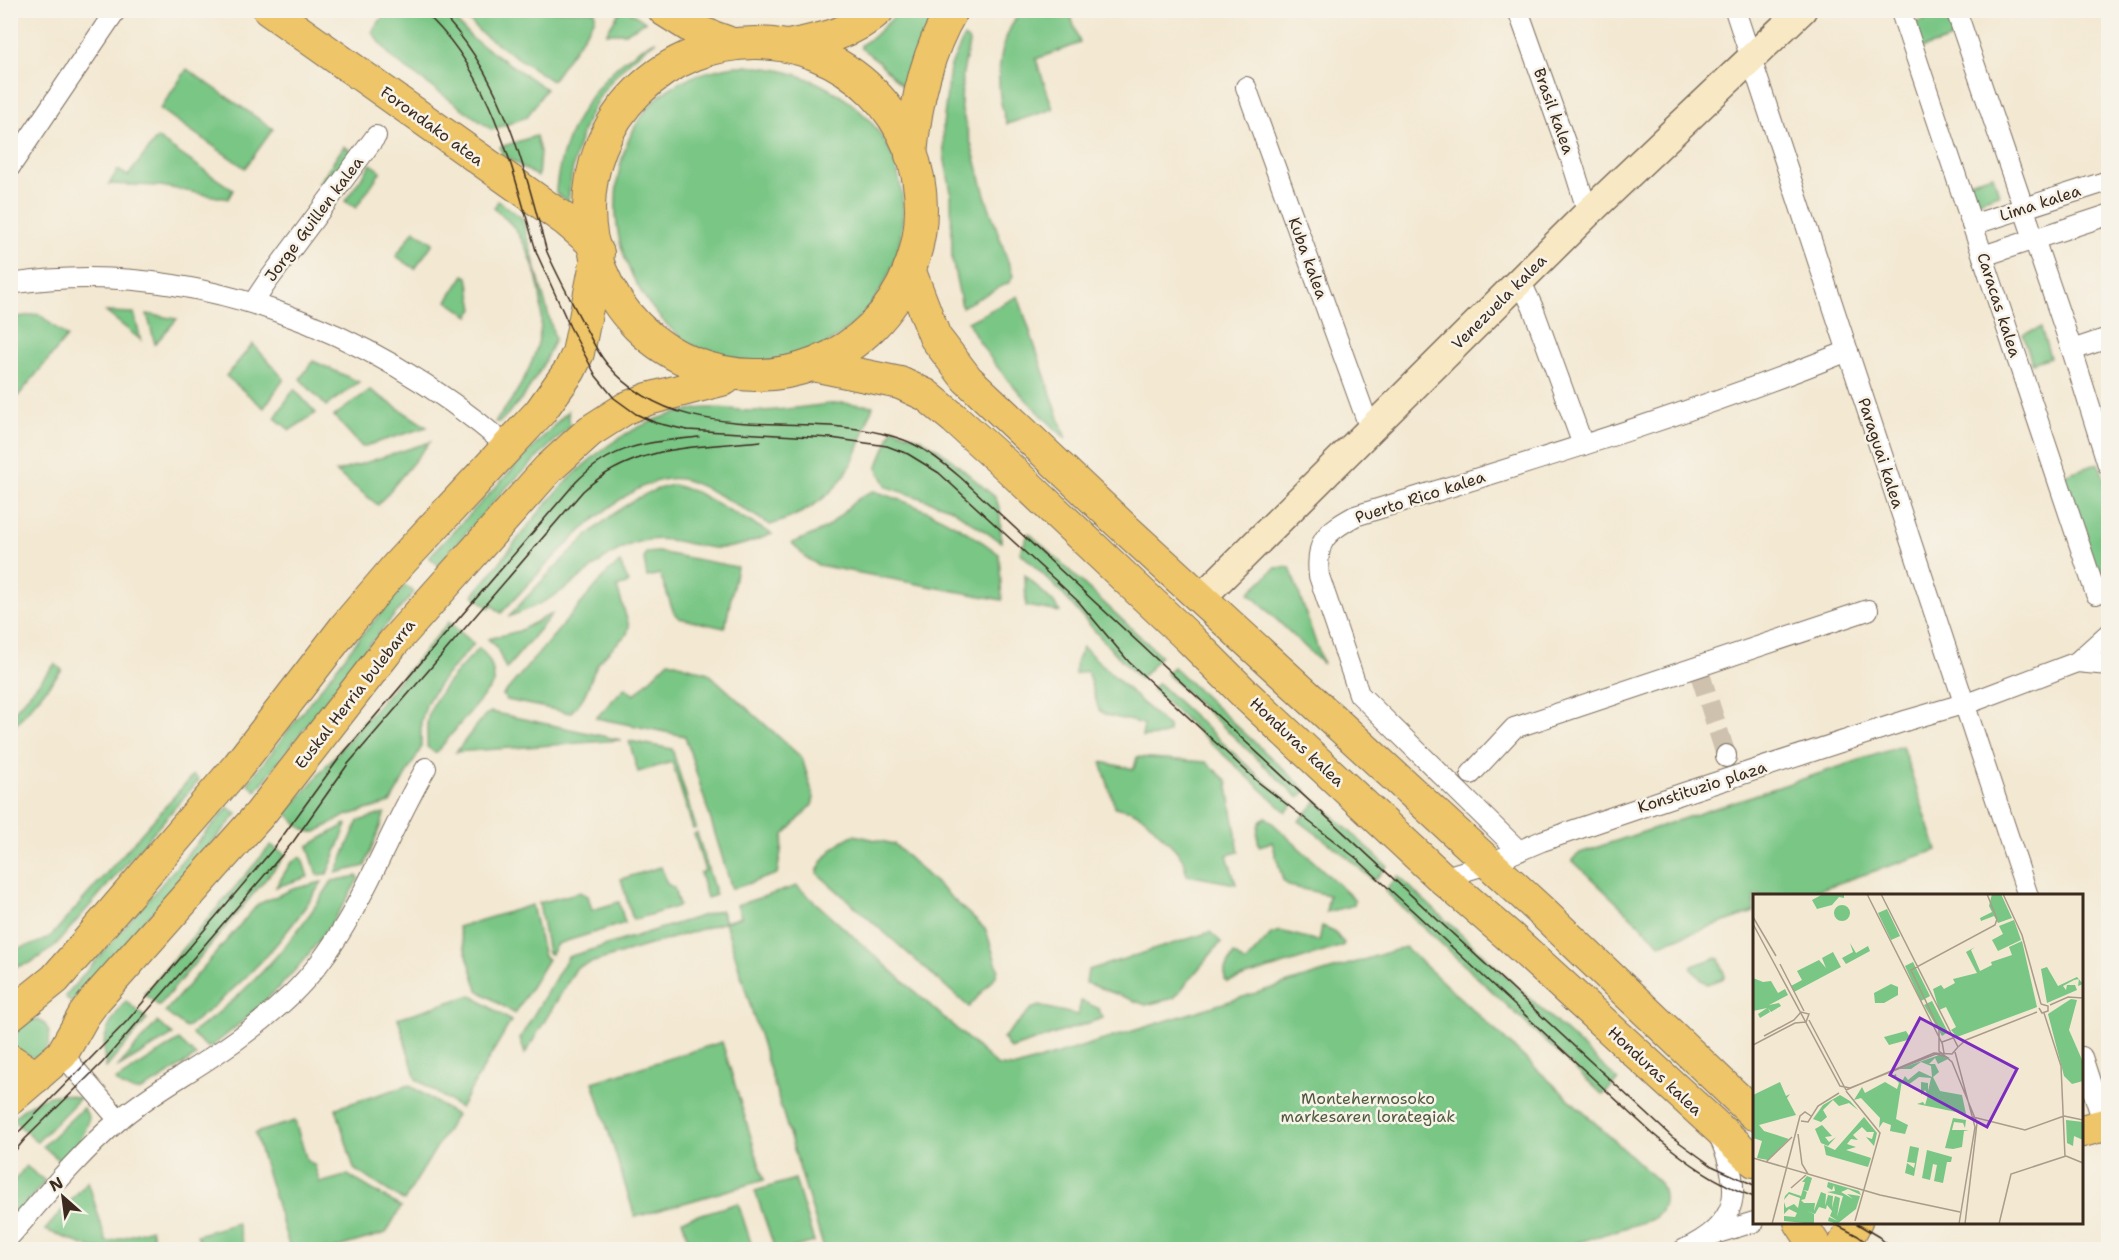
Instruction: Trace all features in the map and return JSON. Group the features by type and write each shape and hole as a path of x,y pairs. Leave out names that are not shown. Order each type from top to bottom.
{"main road":[{"name":"Forondako atea","path":"269,10 561,216 595,248"},
{"path":"664,10 699,32 727,42"},
{"path":"789,46 833,37 858,26 878,10"},
{"path":"595,248 615,286 649,333 672,354 694,367 725,379 757,380 788,376 818,366 848,349 873,327 894,300 909,269 917,239 919,209 911,155 914,124 925,78 942,28 952,10"},
{"path":"10,1015 22,992 55,979 90,939 238,766 346,626 423,536 540,412 570,370 580,346 595,248 593,185 602,143 622,103 638,84 655,70 692,51 727,42 749,41 789,46 828,61 853,77 875,98 894,122 911,155"},
{"path":"909,269 935,337 967,379 1539,909 1753,1112"},
{"name":"Honduras kalea","path":"818,366 886,379 926,395 1006,465 1248,697 1442,878 1509,936 1753,1159"},
{"name":"Euskal Herria bulebarra","path":"10,1099 62,1054 79,1022 95,1000 260,814 401,634 548,469 590,431 626,408 648,399 725,379"},
{"path":"10,1059 36,1077"},
{"path":"1805,1224 1841,1239"}],"street":[{"path":"10,167 116,10"},
{"name":"Brasil kalea","path":"1518,10 1588,213"},
{"name":"Paraguai kalea","path":"1735,10 2027,894"},
{"name":"Venezuela kalea","path":"1201,598 1588,213 1752,60 1802,10"},
{"path":"1956,10 2109,465"},
{"name":"Caracas kalea","path":"1902,15 2096,594"},
{"name":"Kuba kalea","path":"1246,87 1370,429"},
{"name":"Jorge Guillen kalea","path":"253,303 376,136"},
{"name":"Lima kalea","path":"1972,225 2109,181"},
{"name":"Lima kalea","path":"1983,256 2109,215"},
{"path":"10,284 96,279 135,281 198,289 292,315 370,351 469,414 507,446"},
{"path":"1520,280 1533,308 1583,445"},
{"path":"2072,350 2109,338"},
{"name":"Puerto Rico kalea","path":"1519,851 1359,694 1319,576 1317,559 1321,543 1332,529 1355,516 1583,445 1789,374 1848,351"},
{"path":"1471,774 1514,728 1699,671 1868,610"},
{"path":"2077,662 2109,634"},
{"path":"2077,662 2109,665"},
{"name":"Konstituzio plaza","path":"1442,878 1488,864 1553,837 1908,720 1965,704 2077,662"},
{"path":"10,1236 65,1174 119,1120 150,1096 215,1055 257,1024 293,993 332,944 367,885 410,794 426,768"},
{"path":"62,1054 119,1120"},
{"path":"2083,1061 2101,1130"},
{"path":"1710,1235 1729,1213 1733,1188 1728,1156 1715,1125"},
{"path":"1683,1250 1710,1235 1753,1223"}],"green space":[{"path":"621,10 629,11 645,22 625,33 606,33"},
{"path":"933,10 907,91 878,61 861,48 861,45 872,38 900,11"},
{"path":"387,11 446,11 473,39 546,89 527,117 492,130 392,58 372,32"},
{"path":"460,11 595,11 595,19 552,81 481,33"},
{"path":"1021,11 1069,11 1080,43 1036,59 1053,109 1007,124 1000,95 1000,65 1007,37"},
{"path":"1946,13 1955,38 1917,50 1909,25"},
{"path":"964,37 969,43 962,78 961,107 985,195 1013,276 1010,282 962,307 952,259 951,192 944,156 943,125 950,68"},
{"path":"656,41 618,73 603,91 592,110 576,153 568,202 556,193 556,189 564,150 581,112 605,79 620,64 643,47"},
{"path":"735,66 783,71 806,78 848,101 866,117 881,136 895,162 902,194 902,224 897,253 886,280 871,305 851,326 828,343 801,356 772,363 746,364 721,359 697,348 676,333 658,315 642,293 621,246 617,223 618,177 623,155 635,126 647,109 670,88 693,76"},
{"path":"187,69 273,129 245,168 160,109"},
{"path":"536,136 540,152 538,177 502,154 500,147"},
{"path":"157,138 233,190 228,199 161,186 109,184 118,170 128,176"},
{"path":"344,146 354,153 329,190 319,183"},
{"path":"371,164 381,171 356,208 345,201"},
{"path":"1993,175 1999,194 1975,202 1968,182"},
{"path":"498,201 522,218 555,339 541,369 524,396 500,422 495,422 529,369 540,336 541,321 540,291 532,262 517,231 494,208"},
{"path":"414,230 433,243 415,269 396,256"},
{"path":"464,275 468,277 474,309 469,316 447,301"},
{"path":"1018,296 1066,439 1025,399 1000,370 968,322"},
{"path":"106,312 134,313 141,340"},
{"path":"39,314 67,337 18,396 11,385 11,318"},
{"path":"147,314 177,319 155,344"},
{"path":"2041,328 2050,357 2032,363 2023,334"},
{"path":"253,344 284,379 264,408 226,376"},
{"path":"313,361 359,382 326,406 300,379"},
{"path":"294,389 316,413 290,430 275,418"},
{"path":"370,390 427,427 362,447 334,416"},
{"path":"842,403 873,406 857,451 844,476 830,493 802,512 770,525 701,486 681,479 659,481 634,491 609,508 559,552 501,613 492,605 489,608 473,595 558,490 606,447 634,430 663,417 703,408 762,411"},
{"path":"568,411 570,426 504,490 438,565 429,557"},
{"path":"893,428 921,439 940,450 996,498 1000,511 1001,542 950,508 887,487 877,468"},
{"path":"430,442 378,505 336,472"},
{"path":"2099,463 2108,491 2108,567 2096,580 2061,476"},
{"path":"674,485 696,492 772,534 744,544 722,548 657,539 638,542 610,555 547,600 508,617 563,559 607,519 629,503 652,491"},
{"path":"874,491 939,517 970,534 999,554 1002,600 818,565 805,557 792,543 824,529 860,497"},
{"path":"1029,533 1161,656 1140,679 1060,591 1020,552"},
{"path":"658,552 737,567 725,628 679,618 674,613 660,574 647,577 644,559 646,553"},
{"path":"620,563 629,583 617,587 629,626 627,634 598,664 586,692 576,707 570,713 507,700 503,695 608,572"},
{"path":"1290,567 1323,664 1249,593 1275,568"},
{"path":"1025,575 1054,603 1060,612 1026,606"},
{"path":"405,585 414,592 364,651 256,791 248,783 361,636"},
{"path":"553,613 506,669 496,646 488,639 519,631"},
{"path":"449,622 474,644 444,677 427,702 421,721 421,748 390,803 345,816 316,832 303,829 286,813"},
{"path":"1083,647 1168,727 1169,732 1160,736 1142,737 1144,724 1106,715 1099,710 1087,671 1075,674 1076,662"},
{"path":"479,648 491,664 494,683 436,753 427,747 429,714 447,683"},
{"path":"669,661 708,673 802,758 814,798 812,805 784,835 777,874 732,889 685,736 596,718 625,687 634,695"},
{"path":"55,664 62,670 11,730 11,715"},
{"path":"1173,667 1306,790 1299,798 1166,673"},
{"path":"1158,683 1263,780 1293,804 1286,812 1152,689"},
{"path":"491,712 621,740 456,752 485,715"},
{"path":"629,741 672,749 696,828 693,829 672,762 638,772"},
{"path":"1902,746 1937,850 1806,894 1753,894 1753,912 1660,944 1572,860 1580,853"},
{"path":"1137,757 1206,762 1227,781 1239,852 1227,855 1236,884 1187,875 1183,860 1176,850 1145,818 1132,811 1115,807 1101,762 1134,769"},
{"path":"193,775 199,780 53,948 30,963 11,968 11,948 33,945 52,935"},
{"path":"1317,801 1387,866 1374,881 1342,853 1299,821"},
{"path":"228,807 237,814 74,1003 67,1000 66,995"},
{"path":"385,813 365,866 336,873 358,821"},
{"path":"1266,817 1355,900 1354,904 1326,912 1329,895 1289,886 1283,880 1272,842 1259,846 1258,826"},
{"path":"346,824 327,874 317,875 308,846"},
{"path":"697,833 716,895 707,898 700,873 705,871 694,834"},
{"path":"854,835 894,844 986,930 998,969 996,976 969,1007 817,873 831,851"},
{"path":"271,845 286,855 159,1006 144,994"},
{"path":"299,857 302,858 308,877 276,887 290,864"},
{"path":"661,867 667,884 674,888 679,906 633,920 621,879"},
{"path":"357,876 359,878 328,928 276,991 211,1047 207,1047 193,1035 192,1033 233,1000 270,964 303,924 332,881"},
{"path":"1398,876 1618,1080 1603,1095 1385,891"},
{"path":"322,882 293,924 261,962 226,996 186,1028 165,1012 258,904 293,889"},
{"name":"Montehermosoko markesaren lorategiak","path":"797,886 998,1066 1016,1067 1405,947 1660,1183 1664,1194 1664,1204 1659,1213 1650,1220 1557,1249 824,1249 725,922 741,917 737,905"},
{"path":"580,892 588,896 592,910 619,902 625,923 557,944 551,954 548,953 539,903"},
{"path":"532,905 544,957 548,959 515,1014 478,990 458,927"},
{"path":"721,910 725,922 577,967 525,1054 520,1038 568,957"},
{"path":"1322,926 1332,930 1344,943 1343,946 1227,982 1225,979 1225,969 1234,954 1245,963 1271,934 1280,931 1319,941"},
{"path":"1210,932 1221,942 1174,998 1146,1005 1086,983 1088,970"},
{"path":"1715,958 1719,959 1725,976 1707,984 1691,969 1692,966"},
{"path":"471,995 511,1021 460,1108 416,1079 398,1018"},
{"path":"126,1001 147,1019 106,1068 104,1048 107,1032 114,1017"},
{"path":"1081,1001 1098,1008 1103,1018 1010,1049 1003,1038 1031,1009 1039,1006 1078,1015"},
{"path":"34,1019 47,1027 49,1040 44,1052 33,1057 15,1049 14,1039 18,1030"},
{"path":"157,1022 173,1035 117,1068"},
{"path":"179,1040 196,1056 157,1082 137,1091 115,1081"},
{"path":"722,1042 764,1180 635,1217 593,1082"},
{"path":"409,1085 456,1115 404,1201 354,1169 336,1108"},
{"path":"62,1094 80,1098 37,1142 12,1119 35,1102"},
{"path":"83,1108 89,1117 83,1136 61,1162 43,1146"},
{"path":"295,1121 307,1161 314,1164 320,1183 348,1175 401,1207 386,1233 332,1249 290,1249 255,1133"},
{"path":"26,1166 45,1181 11,1221 11,1185"},
{"path":"795,1179 814,1242 789,1249 775,1249 755,1191"},
{"path":"88,1181 106,1241 151,1229 157,1249 94,1249 45,1230"},
{"path":"738,1203 753,1249 691,1249 682,1220"},
{"path":"237,1223 245,1249 202,1249 197,1235"}],"tunnel":[{"path":"1700,674 1726,755"}],"tram line":[{"path":"422,10 446,35 466,62 483,92 508,155 537,254 570,327 596,376 614,398 636,414 656,423 687,430 831,438 887,446 908,454 939,473 1079,602 1129,662 1258,782 1356,858 1653,1134 1701,1170 1726,1185 1753,1197"},
{"path":"438,10 461,36 480,63 495,93 519,155 547,252 569,298 603,359 637,391 670,409 706,418 743,423 820,425 858,429 895,437 921,448 937,459 960,477 1672,1137 1712,1166 1753,1185"},
{"path":"10,1141 127,1021 274,848 340,757 576,482 590,469 618,452 648,443 699,437"},
{"path":"10,1157 25,1139 102,1063 171,984 293,842 348,764 583,491 623,464 645,456 690,448 761,441"},
{"path":"1835,1224 1858,1236 1876,1250"},
{"path":"1857,1224 1879,1237 1894,1250"}]}
